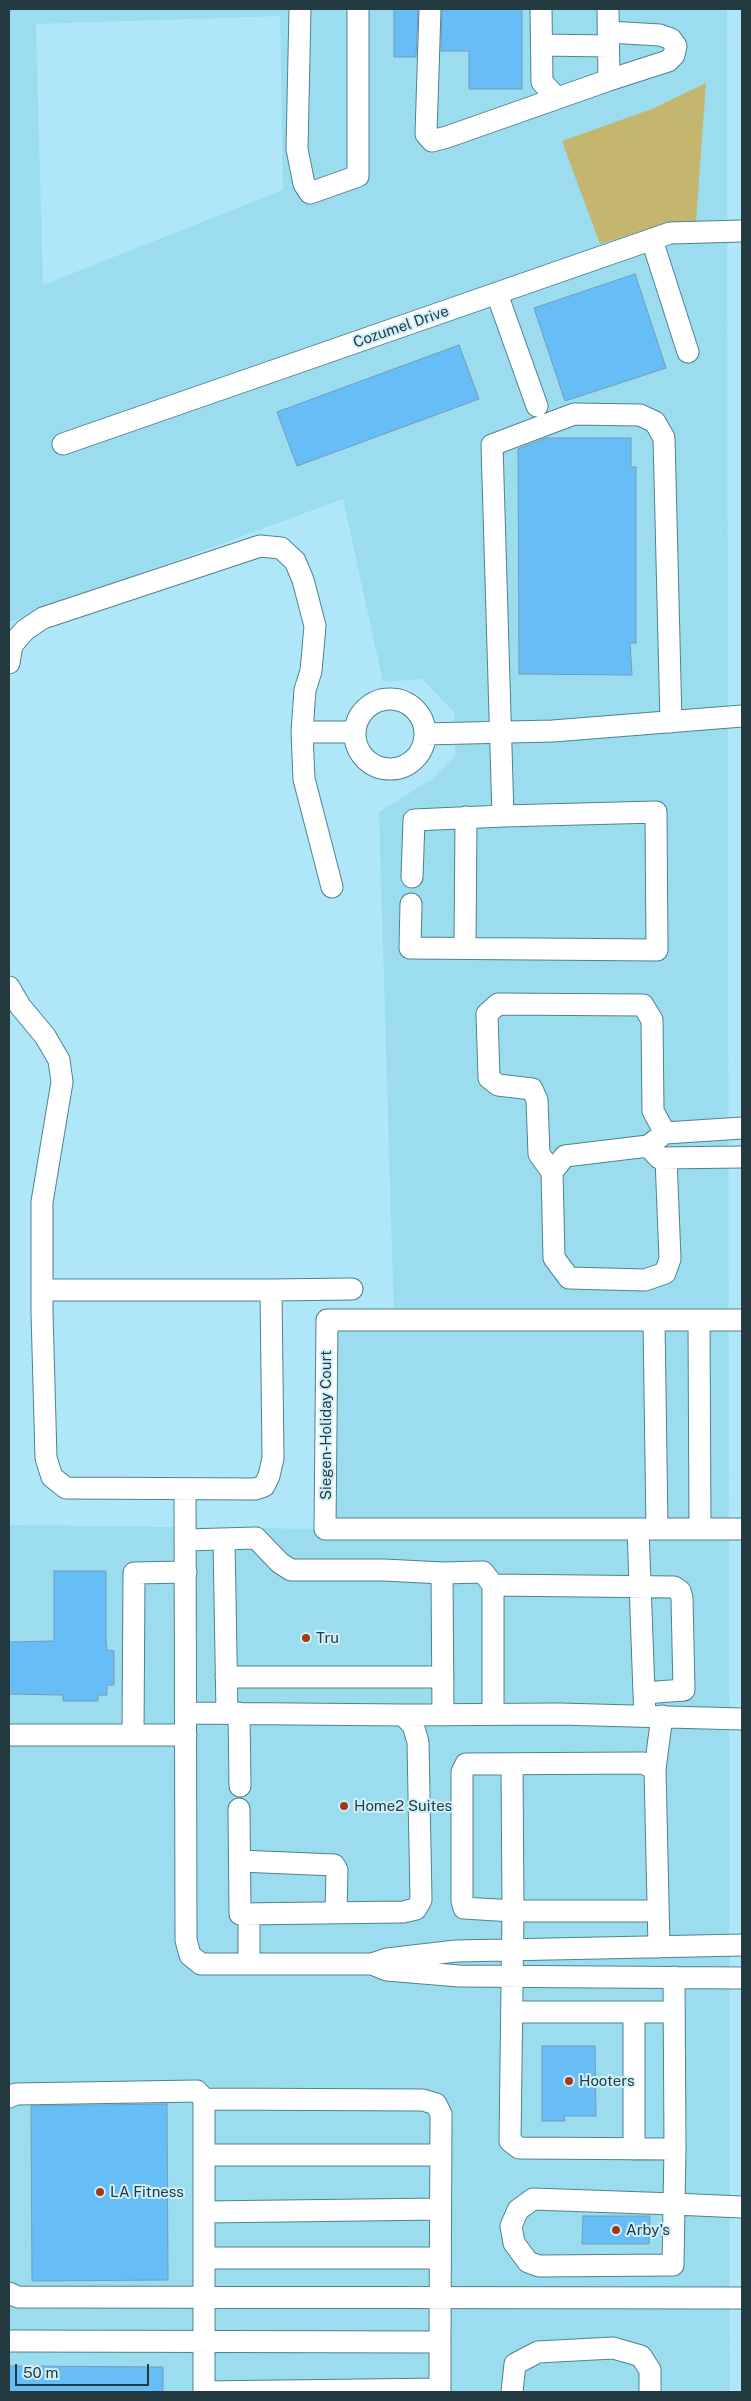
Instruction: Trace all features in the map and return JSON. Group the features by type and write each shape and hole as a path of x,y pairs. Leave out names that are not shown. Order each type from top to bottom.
{"street":[{"path":"300,9 297,149 304,184 310,193 358,176 358,9"},
{"path":"430,9 426,134 432,141 668,61 674,55 676,46 671,39 660,35 542,45"},
{"path":"541,9 542,82 557,98"},
{"path":"608,9 609,80"},
{"name":"Cozumel Drive","path":"63,444 670,233 742,231"},
{"path":"652,240 688,352"},
{"path":"497,294 537,406"},
{"path":"503,816 499,733 492,445 574,414 640,415 655,422 664,438 671,722"},
{"path":"9,663 12,645 25,630 43,618 260,546 281,548 295,561 303,580 315,626 311,672 305,690 302,732 304,779 332,887"},
{"path":"397,700 408,704 417,712 423,722 425,734 421,750 410,763 400,768 389,770 368,763 360,754 354,732 357,720 364,710 379,701 397,700"},
{"path":"425,734 553,732 742,716"},
{"path":"302,732 354,732"},
{"path":"411,904 410,948 657,950 656,812 414,820 412,877"},
{"path":"465,947 466,817"},
{"path":"9,987 20,1006 45,1036 59,1060 62,1082 42,1202 46,1458 52,1477 66,1488 255,1490 264,1486 270,1476 273,1458 271,1290"},
{"path":"666,1158 670,1259 665,1273 645,1280 569,1278 554,1258 552,1172 539,1154 537,1100 532,1089 498,1084 489,1078 488,1014 498,1004 643,1005 652,1020 653,1111 659,1158 666,1158 742,1158"},
{"path":"552,1172 565,1156 742,1128"},
{"path":"42,1290 352,1289"},
{"name":"Siegen-Holiday Court","path":"742,1320 327,1320 325,1529 742,1529"},
{"path":"654,1320 648,1529 640,1585 644,1693 653,1716 656,1769 659,1947"},
{"path":"699,1320 700,1529"},
{"path":"185,1489 186,1940 190,1955 201,1964 372,1964 387,1959 456,1951 742,1945"},
{"path":"186,1540 256,1538 280,1563 291,1570 482,1572 493,1585 493,1714"},
{"path":"224,1539 226,1677 233,1713 240,1786"},
{"path":"133,1735 134,1573 186,1572"},
{"path":"442,1573 443,1715"},
{"path":"493,1585 640,1585 674,1587 680,1591 682,1598 684,1690 644,1693"},
{"path":"226,1677 443,1677"},
{"path":"186,1713 493,1714 742,1719"},
{"path":"239,1809 240,1914 402,1912 416,1909 421,1900 418,1742 413,1725 403,1715 400,1715"},
{"path":"9,1734 186,1735"},
{"path":"656,1769 643,1764 466,1764 462,1772 462,1901 464,1908 513,1911 658,1911"},
{"path":"512,1764 513,1976 510,2141 519,2148 675,2149"},
{"path":"240,1861 334,1865 337,1870 336,1913"},
{"path":"249,1914 249,1964"},
{"path":"372,1964 387,1970 459,1976 742,1978"},
{"path":"674,1977 675,2149 674,2204 673,2265 539,2266 528,2262 514,2243 511,2226 518,2210 532,2199 674,2204 742,2207"},
{"path":"512,2012 674,2012"},
{"path":"634,2012 634,2149"},
{"path":"9,2097 16,2094 197,2092 204,2099 206,2154 206,2340 204,2392 440,2391 441,2114 436,2104 423,2100 204,2099"},
{"path":"206,2154 441,2155"},
{"path":"206,2212 440,2209"},
{"path":"206,2258 440,2258"},
{"path":"9,2293 18,2297 742,2298"},
{"path":"9,2341 440,2342"},
{"path":"512,2392 515,2364 538,2352 613,2348 641,2356 650,2370 650,2392"}],"shaded area":[{"path":"9,9 727,9 730,2392 9,2392 9,1525 325,1529 327,1320 394,1319 379,812 432,779 455,756 454,712 422,679 383,682 343,499 9,622","holes":["280,16 283,190 43,285 36,24"]},
{"path":"706,83 696,221 663,225 600,244 562,141 652,109"}],"building":[{"path":"394,9 418,9 416,57 394,57"},
{"path":"442,9 522,9 522,89 469,89 469,51 441,51"},
{"path":"635,274 666,368 565,401 534,308"},
{"path":"459,345 479,399 297,466 277,412"},
{"path":"546,438 631,438 631,467 636,467 636,643 630,643 632,675 519,674 518,449"},
{"path":"54,1571 106,1571 106,1640 107,1650 114,1651 114,1685 107,1685 107,1695 98,1695 98,1701 63,1701 63,1695 9,1694 9,1642 54,1641"},
{"name":"Hooters","path":"542,2046 595,2046 596,2116 564,2116 565,2121 542,2121"},
{"name":"LA Fitness","path":"167,2104 168,2280 32,2281 31,2106"},
{"name":"Arby's","path":"583,2216 650,2216 649,2244 582,2244"},
{"path":"9,2366 163,2367 163,2392 9,2392"}],"place":[{"name":"Tru","path":"306,1638"},
{"name":"Home2 Suites","path":"344,1806"},
{"name":"Hooters","path":"569,2081"},
{"name":"LA Fitness","path":"100,2192"},
{"name":"Arby's","path":"616,2230"}]}
